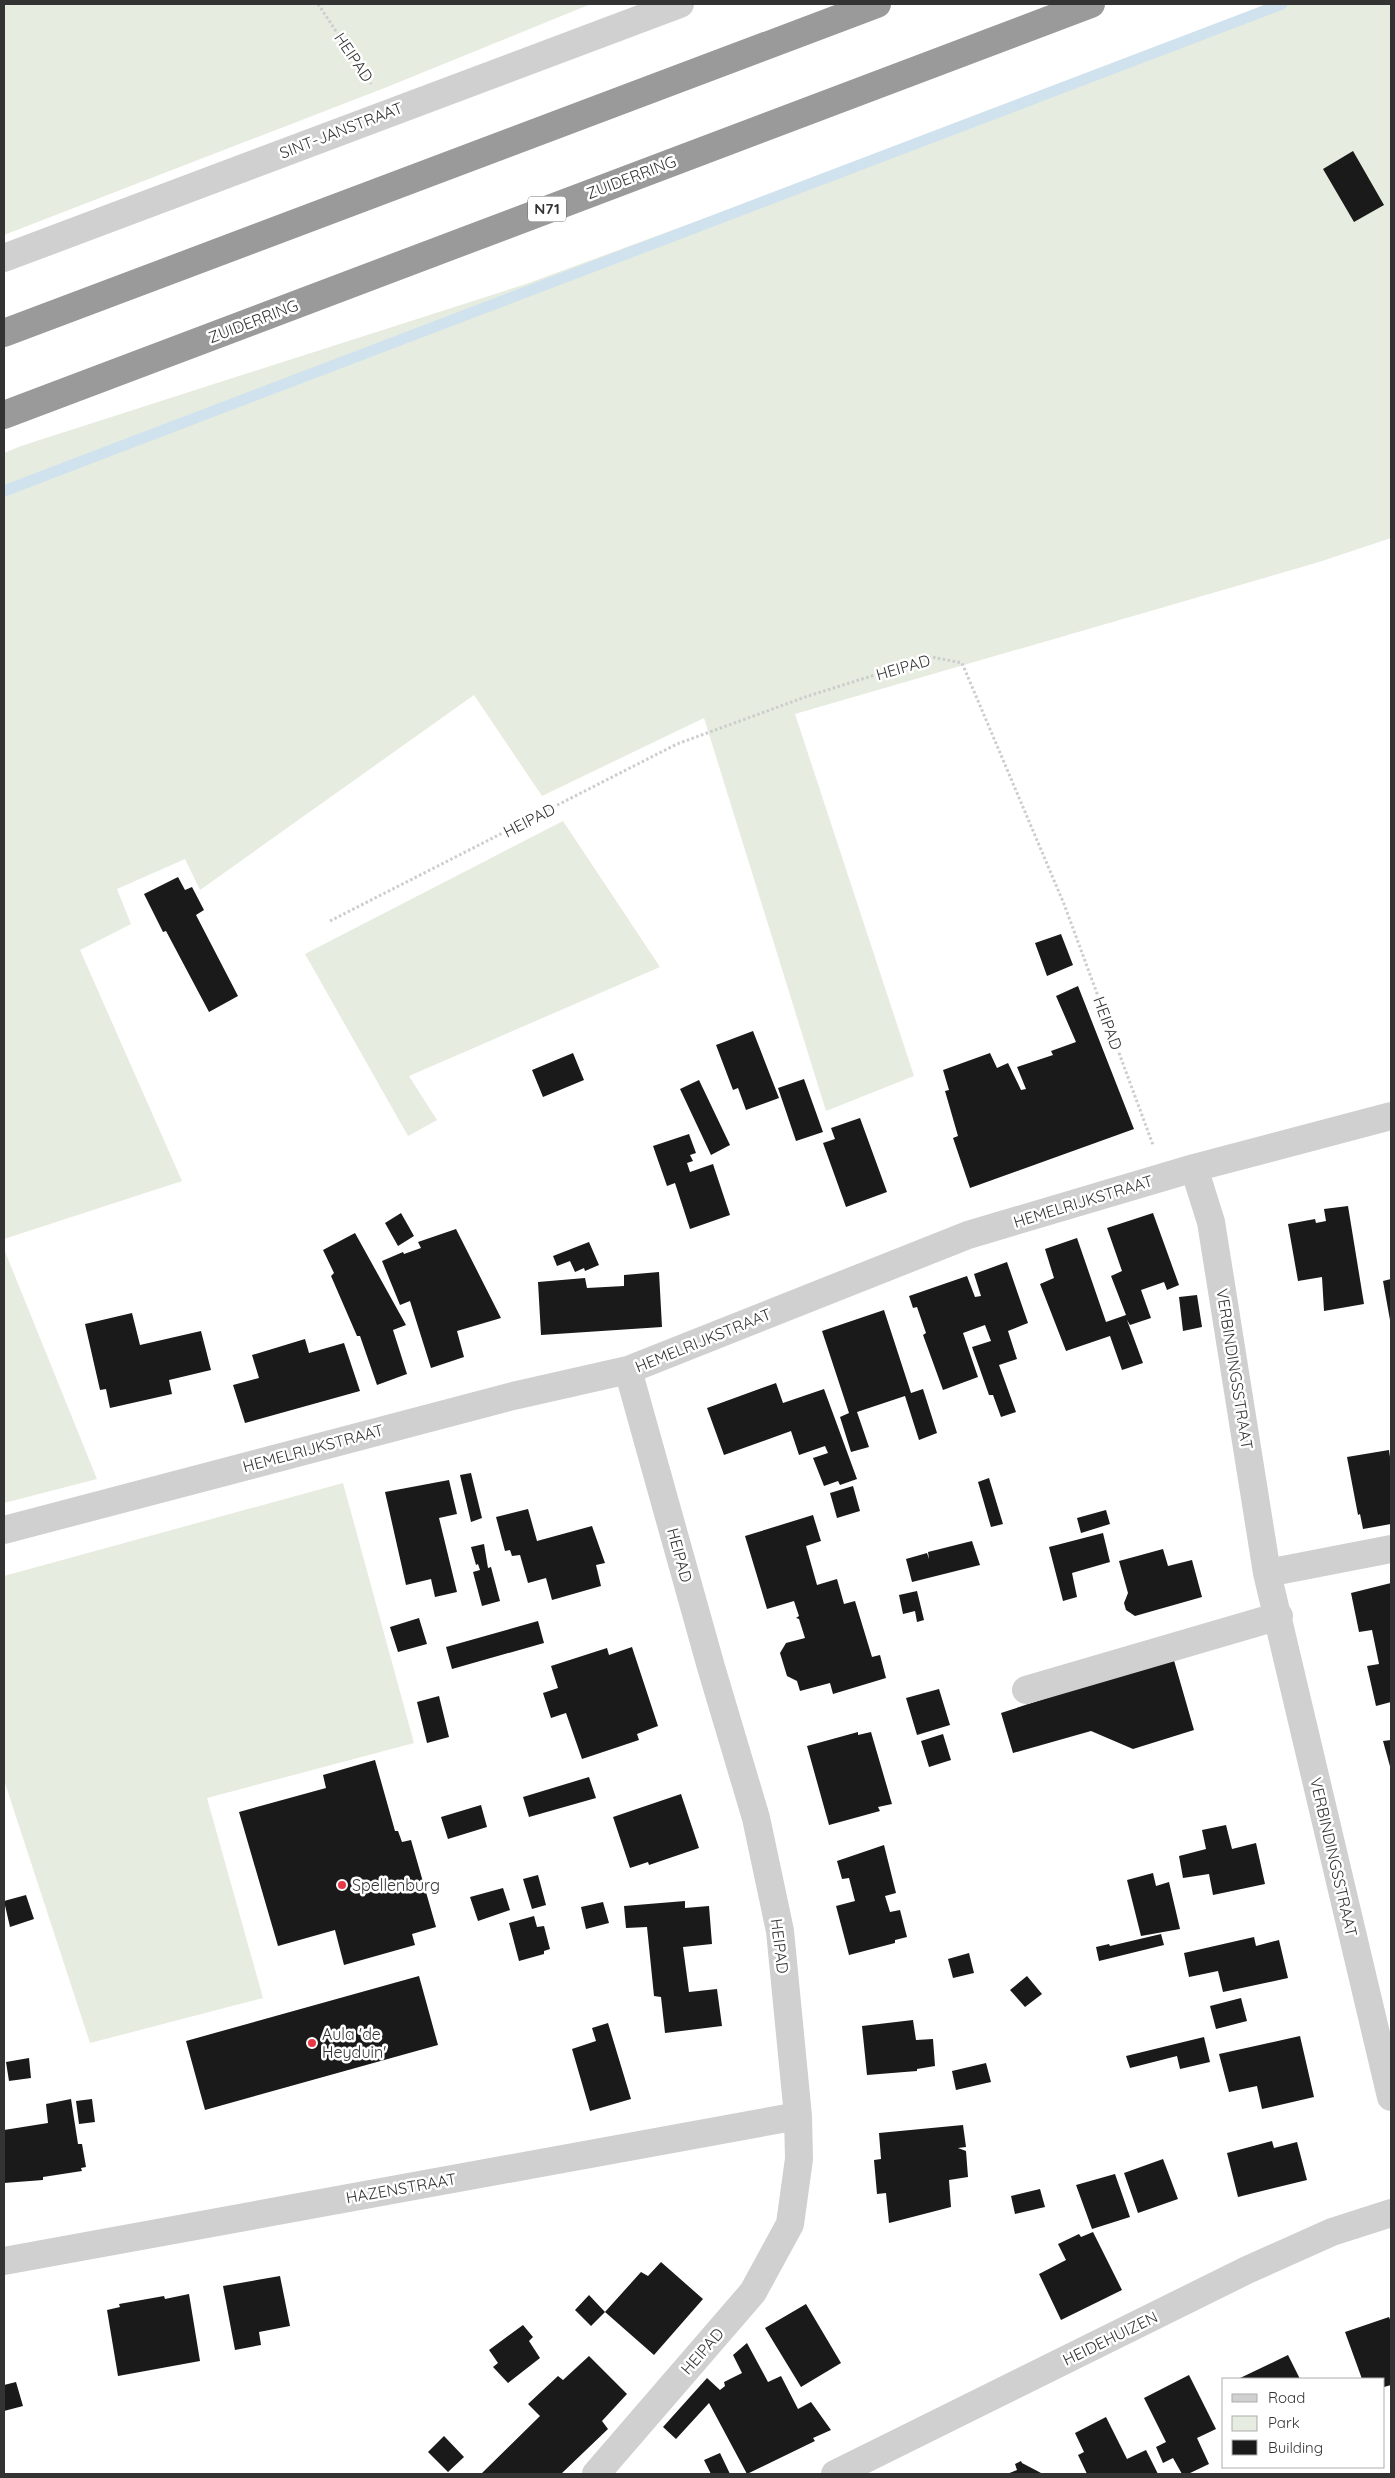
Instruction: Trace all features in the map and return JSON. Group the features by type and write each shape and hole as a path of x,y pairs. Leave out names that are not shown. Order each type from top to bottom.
{"highway":[{"path":"4,333 876,4"},
{"name":"ZUIDERRING","path":"4,415 1091,4"}],"street":[{"name":"SINT-JANSTRAAT","path":"4,258 390,111 680,4"},
{"name":"HEMELRIJKSTRAAT","path":"4,1530 513,1396 628,1370 968,1235 1194,1168 1391,1116"},
{"name":"VERBINDINGSSTRAAT","path":"1194,1168 1211,1222 1267,1572 1279,1616 1391,2097"},
{"name":"HEIPAD","path":"596,2474 754,2292 790,2224 799,2159 798,2116 780,1930 756,1818 711,1667 628,1370"},
{"path":"1267,1572 1391,1549"},
{"path":"1026,1690 1279,1616"},
{"name":"HAZENSTRAAT","path":"4,2261 798,2116"},
{"name":"HEIDEHUIZEN","path":"834,2474 1247,2270 1332,2232 1391,2213"}],"path":[{"name":"HEIPAD","path":"318,4 390,111"},
{"name":"HEIPAD","path":"330,921 677,744 808,696 932,657 962,663 1064,904 1155,1151 1194,1168"}],"green space":[{"path":"4,4 591,4 387,87 4,235"},
{"path":"1287,4 1391,4 1391,538 1319,562 795,714 914,1076 826,1111 704,718 542,796 474,695 200,890 185,859 117,889 131,924 80,950 182,1181 4,1239 4,453 526,284"},
{"path":"563,821 660,967 409,1076 437,1120 408,1136 305,954"},
{"path":"4,1249 97,1479 4,1503"},
{"path":"343,1483 414,1743 207,1798 263,1998 90,2043 4,1780 4,1576"}],"building":[{"path":"1353,151 1384,205 1354,222 1323,169"},
{"path":"178,877 185,890 192,887 204,910 196,915 238,996 209,1012 166,931 163,932 144,894"},
{"path":"1061,934 1073,965 1047,976 1035,943"},
{"path":"1078,986 1134,1129 970,1188 953,1138 958,1136 945,1091 949,1090 943,1070 990,1053 997,1068 1008,1063 1021,1090 1026,1089 1017,1067 1053,1055 1051,1051 1076,1042 1056,996"},
{"path":"753,1031 779,1098 746,1110 738,1088 733,1090 716,1045"},
{"path":"573,1053 584,1080 543,1097 532,1070"},
{"path":"804,1079 823,1132 796,1141 778,1088"},
{"path":"699,1080 730,1145 711,1155 680,1089"},
{"path":"860,1118 887,1192 846,1207 823,1143 835,1139 831,1128"},
{"path":"689,1134 696,1153 690,1155 693,1161 687,1163 690,1172 713,1164 730,1215 690,1229 675,1183 667,1186 653,1146"},
{"path":"1348,1206 1364,1304 1324,1311 1322,1277 1298,1281 1288,1224 1315,1219 1316,1223 1326,1221 1324,1209"},
{"path":"401,1213 414,1236 398,1246 385,1223"},
{"path":"1153,1213 1179,1285 1167,1290 1164,1282 1141,1290 1151,1318 1130,1325 1127,1320 1143,1363 1122,1370 1110,1336 1066,1351 1040,1284 1054,1278 1045,1249 1077,1238 1106,1322 1126,1315 1111,1276 1122,1271 1107,1228"},
{"path":"456,1229 501,1318 457,1331 464,1357 431,1368 410,1301 400,1305 382,1261 403,1252 404,1254 421,1248 418,1242"},
{"path":"355,1233 406,1325 393,1330 407,1374 377,1385 360,1336 357,1336 331,1276 334,1273 323,1250"},
{"path":"589,1242 599,1265 585,1271 584,1268 575,1272 570,1261 557,1266 553,1256"},
{"path":"1007,1262 1028,1323 1008,1331 1017,1359 999,1365 1016,1412 1001,1417 993,1395 989,1395 972,1347 991,1341 985,1325 963,1333 978,1377 943,1390 923,1335 926,1333 917,1307 913,1308 909,1296 967,1276 975,1297 981,1296 974,1274"},
{"path":"659,1272 662,1327 541,1335 538,1282 585,1278 587,1288 624,1286 624,1275"},
{"path":"1391,1279 1391,1320 1390,1320 1383,1281"},
{"path":"1197,1295 1202,1327 1183,1331 1179,1297"},
{"path":"884,1310 911,1393 923,1389 937,1433 919,1440 905,1396 857,1412 869,1447 851,1452 840,1417 849,1413 822,1331"},
{"path":"132,1313 140,1345 201,1331 211,1370 169,1380 172,1394 110,1408 106,1389 100,1390 85,1324"},
{"path":"305,1339 309,1353 344,1343 360,1391 245,1423 233,1385 259,1378 252,1355"},
{"path":"776,1383 783,1403 824,1389 857,1479 840,1485 838,1481 824,1486 813,1458 828,1453 825,1446 799,1455 791,1431 724,1455 707,1408"},
{"path":"1389,1450 1391,1464 1391,1524 1363,1529 1360,1514 1358,1515 1347,1457"},
{"path":"471,1473 482,1518 471,1522 460,1475"},
{"path":"989,1478 1003,1524 991,1527 978,1482"},
{"path":"449,1480 457,1514 439,1518 457,1592 435,1597 431,1579 406,1585 385,1492"},
{"path":"853,1486 860,1511 837,1518 830,1493"},
{"path":"528,1509 537,1541 592,1526 605,1563 596,1565 601,1586 552,1600 546,1578 528,1583 520,1555 512,1556 510,1550 505,1551 496,1517"},
{"path":"1106,1510 1110,1524 1081,1533 1077,1518"},
{"path":"813,1515 821,1541 806,1546 817,1585 837,1579 844,1604 855,1601 872,1657 880,1655 886,1678 833,1694 830,1683 800,1691 797,1681 787,1676 780,1653 786,1643 805,1638 799,1619 796,1618 799,1616 794,1601 767,1609 745,1536"},
{"path":"1103,1533 1110,1562 1072,1573 1077,1597 1063,1601 1049,1547"},
{"path":"972,1541 980,1565 912,1582 906,1559 927,1553 929,1559 928,1552"},
{"path":"484,1544 488,1568 491,1567 500,1601 482,1606 473,1572 480,1570 478,1564 476,1565 471,1547"},
{"path":"1163,1549 1168,1566 1192,1560 1202,1597 1135,1616 1126,1610 1124,1603 1128,1593 1119,1561"},
{"path":"1391,1583 1391,1702 1376,1706 1367,1666 1379,1664 1372,1630 1359,1632 1351,1593"},
{"path":"917,1591 924,1620 917,1622 915,1611 903,1614 899,1595"},
{"path":"419,1618 427,1644 398,1652 390,1627"},
{"path":"538,1621 544,1643 452,1669 446,1647"},
{"path":"632,1647 658,1726 637,1734 639,1740 582,1759 566,1713 551,1718 543,1693 558,1688 551,1666 607,1648 609,1655"},
{"path":"1173,1657 1194,1730 1133,1749 1091,1731 1013,1753 1001,1713"},
{"path":"939,1689 950,1725 917,1735 906,1698"},
{"path":"439,1696 449,1737 427,1743 417,1702"},
{"path":"858,1732 858,1735 871,1732 892,1804 878,1807 880,1811 829,1825 807,1746"},
{"path":"943,1734 951,1760 929,1767 921,1741"},
{"path":"1391,1740 1391,1770 1383,1741"},
{"name":"Spellenburg","path":"375,1760 395,1831 398,1831 402,1842 411,1840 436,1927 412,1934 415,1945 344,1965 335,1930 278,1946 239,1812 326,1788 323,1775"},
{"path":"589,1777 596,1798 529,1817 523,1797"},
{"path":"681,1794 699,1848 649,1865 648,1862 630,1868 613,1817"},
{"path":"481,1805 487,1827 448,1839 441,1817"},
{"path":"1226,1825 1232,1849 1256,1843 1265,1884 1213,1895 1209,1874 1183,1878 1179,1856 1206,1849 1202,1830"},
{"path":"884,1845 896,1893 885,1896 890,1912 900,1910 907,1937 895,1940 895,1943 849,1955 836,1906 855,1901 849,1878 842,1879 837,1861"},
{"path":"1153,1873 1156,1886 1169,1882 1180,1929 1141,1936 1127,1880"},
{"path":"538,1875 546,1905 532,1909 523,1879"},
{"path":"503,1888 510,1910 478,1921 470,1897"},
{"path":"26,1895 34,1919 10,1927 4,1901"},
{"path":"685,1901 685,1908 709,1906 712,1944 683,1947 689,1992 717,1989 722,2026 665,2033 661,1997 654,1996 647,1927 626,1928 624,1906"},
{"path":"603,1902 609,1923 586,1929 581,1907"},
{"path":"534,1916 537,1927 544,1926 550,1949 544,1951 544,1954 519,1961 509,1923"},
{"path":"1161,1934 1164,1945 1099,1961 1096,1947 1109,1944 1110,1946"},
{"path":"1254,1937 1256,1946 1279,1940 1288,1978 1223,1992 1218,1971 1189,1977 1184,1953"},
{"path":"969,1953 974,1973 953,1978 948,1959"},
{"name":"Aula 'de Heyduin'","path":"419,1976 438,2045 205,2110 186,2041"},
{"path":"1027,1976 1042,1994 1025,2007 1010,1990"},
{"path":"1241,1998 1247,2021 1216,2029 1210,2006"},
{"path":"913,2020 916,2040 933,2039 935,2066 917,2069 917,2071 867,2075 862,2026"},
{"path":"608,2023 631,2099 590,2111 572,2049 596,2041 592,2028"},
{"path":"1300,2036 1314,2097 1262,2109 1257,2086 1229,2092 1219,2054"},
{"path":"1204,2037 1210,2062 1180,2069 1177,2056 1130,2068 1126,2056"},
{"path":"29,2058 31,2078 9,2081 6,2062"},
{"path":"986,2063 991,2082 956,2090 952,2071"},
{"path":"71,2099 78,2144 82,2144 86,2167 81,2168 82,2171 43,2177 43,2180 4,2183 4,2130 48,2123 46,2104"},
{"path":"92,2099 95,2122 79,2124 76,2101"},
{"path":"963,2125 966,2147 958,2148 966,2151 968,2177 949,2180 951,2207 889,2223 886,2193 877,2194 874,2160 881,2159 879,2133"},
{"path":"1272,2141 1274,2148 1297,2142 1307,2180 1238,2197 1227,2153"},
{"path":"1163,2159 1178,2199 1138,2213 1124,2173"},
{"path":"1115,2174 1130,2217 1092,2229 1076,2185"},
{"path":"1040,2189 1045,2207 1015,2214 1011,2196"},
{"path":"1093,2232 1122,2290 1061,2320 1039,2274 1066,2260 1058,2244 1079,2234 1081,2237"},
{"path":"661,2262 703,2299 654,2355 605,2312 641,2272 648,2276"},
{"path":"280,2276 290,2326 259,2332 261,2345 235,2350 223,2286"},
{"path":"189,2294 200,2361 118,2376 107,2310 120,2307 119,2304 164,2296 165,2299"},
{"path":"589,2295 605,2312 591,2326 575,2310"},
{"path":"806,2304 841,2363 801,2387 765,2328"},
{"path":"1389,2317 1391,2322 1391,2385 1385,2387 1385,2378 1362,2378 1345,2332"},
{"path":"523,2325 533,2337 529,2341 540,2358 508,2383 493,2367 498,2363 489,2350"},
{"path":"747,2343 768,2382 781,2376 798,2409 811,2402 831,2430 813,2438 815,2441 747,2474 709,2403 676,2439 663,2427 707,2378 720,2390 725,2386 724,2382 742,2373 733,2355"},
{"path":"1288,2355 1300,2378 1240,2378"},
{"path":"589,2356 627,2394 602,2421 608,2429 561,2474 481,2474 540,2416 528,2404 558,2376 563,2380"},
{"path":"1189,2375 1216,2429 1197,2438 1209,2464 1188,2474 1182,2474 1173,2458 1163,2463 1156,2447 1166,2442 1144,2398"},
{"path":"16,2382 23,2406 4,2411 4,2385"},
{"path":"1106,2417 1127,2459 1146,2450 1158,2474 1087,2474 1078,2455 1084,2452 1075,2433"},
{"path":"444,2436 464,2457 448,2472 428,2452"},
{"path":"720,2453 730,2474 711,2474 704,2460"},
{"path":"1021,2461 1043,2474 1007,2474 1017,2470 1015,2464"}],"waterway":[{"path":"4,491 1282,4"}],"place":[{"name":"Spellenburg","path":"342,1885"},
{"name":"Aula 'de Heyduin'","path":"312,2043"}]}
